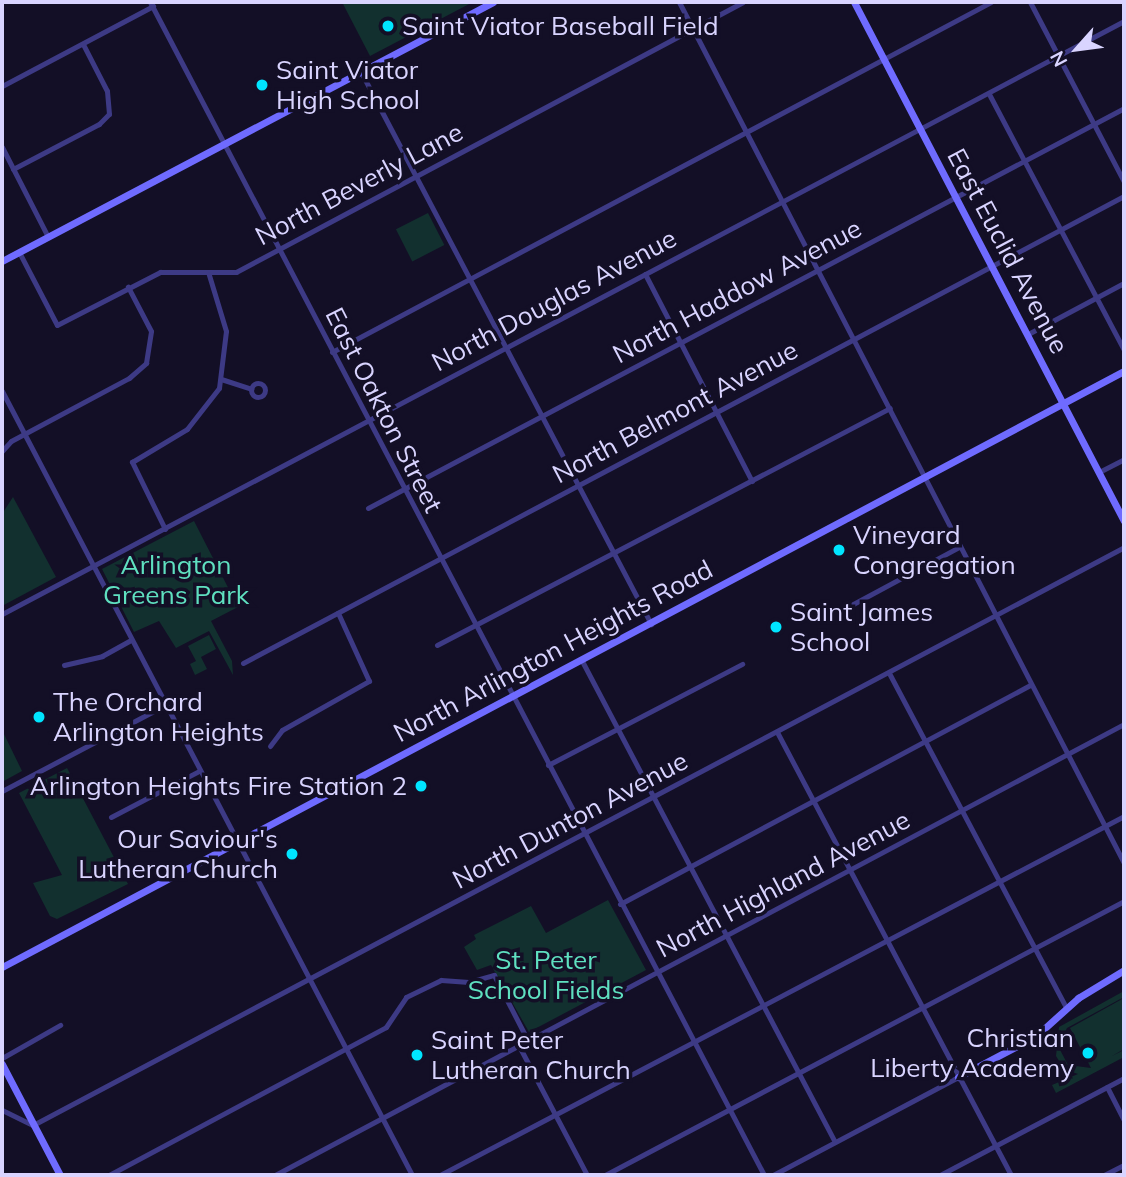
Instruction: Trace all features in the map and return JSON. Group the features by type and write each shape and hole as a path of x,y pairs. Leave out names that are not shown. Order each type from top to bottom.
{"street":[{"path":"2,261 494,2"},
{"path":"679,2 1124,863"},
{"name":"North Beverly Lane","path":"19,252 57,325 128,287 169,270 209,275 236,272 743,2"},
{"name":"East Euclid Avenue","path":"854,2 1124,521"},
{"path":"331,352 991,2"},
{"path":"1030,2 1124,182"},
{"path":"2,86 152,4"},
{"name":"East Oakton Street","path":"152,4 331,352 764,1175"},
{"name":"North Douglas Avenue","path":"2,614 1124,21"},
{"path":"13,169 109,114 107,92 83,44"},
{"path":"361,72 651,624"},
{"path":"989,93 1124,350"},
{"name":"North Haddow Avenue","path":"368,508 1124,108"},
{"path":"2,147 48,237"},
{"name":"North Belmont Avenue","path":"243,663 1124,196"},
{"path":"645,274 752,481"},
{"path":"165,529 132,462 187,429 221,379 226,331 209,275"},
{"path":"1028,334 1124,283"},
{"path":"2,451 24,434 129,378 146,363 151,331 128,287"},
{"name":"North Arlington Heights Road","path":"2,967 1124,372"},
{"path":"221,379 251,389"},
{"path":"2,391 412,1175"},
{"path":"438,645 890,408"},
{"path":"1099,472 1124,459"},
{"path":"829,617 960,547"},
{"name":"North Dunton Avenue","path":"33,1125 1124,547"},
{"path":"270,746 282,730 369,681 338,612"},
{"path":"64,665 102,656 131,640"},
{"path":"582,661 835,1142"},
{"path":"548,765 741,664"},
{"path":"890,673 1067,1009"},
{"path":"620,904 1031,685"},
{"path":"2,791 165,705"},
{"name":"North Highland Avenue","path":"275,1175 1124,724"},
{"path":"777,732 1011,1175"},
{"path":"111,817 200,771"},
{"path":"440,1175 1124,816"},
{"path":"605,1175 1124,901"},
{"path":"773,1175 1036,1036 1095,986 1124,970"},
{"path":"109,1175 386,1027 412,993 440,980 469,982 489,974 494,975 528,1041"},
{"path":"2,1058 60,1025"},
{"path":"519,1046 587,1175"},
{"path":"2,1064 60,1175"},
{"path":"940,1175 1124,1078"},
{"path":"1107,1087 1124,1121"},
{"path":"2,1110 33,1125"},
{"path":"1104,1175 1124,1165"}],"green space":[{"path":"342,2 473,2 370,56"},
{"path":"428,213 444,245 412,261 396,229"},
{"path":"13,497 56,577 2,606 2,514"},
{"name":"Arlington Greens Park","path":"194,521 238,607 211,621 232,661 233,675 209,631 176,648 159,621 134,632 102,569"},
{"path":"209,635 216,649 201,657 207,669 195,675 190,664 196,661 188,646"},
{"path":"2,730 22,771 2,782"},
{"path":"67,768 128,884 57,919 50,916 33,883 62,875 19,793"},
{"name":"St. Peter School Fields","path":"608,900 646,970 529,1032 491,965 477,970 464,947 476,939 474,935 531,906 546,933"},
{"path":"1124,991 1124,997 1067,1028 1058,1046 1068,1065 1091,1068 1070,1028 1124,998 1124,1049 1112,1056 1124,1050 1124,1057 1056,1093 1052,1085 1078,1074 1064,1069 1056,1056 1059,1027"}],"place":[{"name":"Saint Viator Baseball Field","path":"388,26"},
{"name":"Saint Viator High School","path":"262,85"},
{"name":"Vineyard Congregation","path":"839,550"},
{"name":"Saint James School","path":"776,627"},
{"name":"The Orchard Arlington Heights","path":"39,717"},
{"name":"Arlington Heights Fire Station 2","path":"421,786"},
{"name":"Our Saviour's Lutheran Church","path":"292,854"},
{"name":"Christian Liberty Academy","path":"1088,1053"},
{"name":"Saint Peter Lutheran Church","path":"417,1055"}]}
